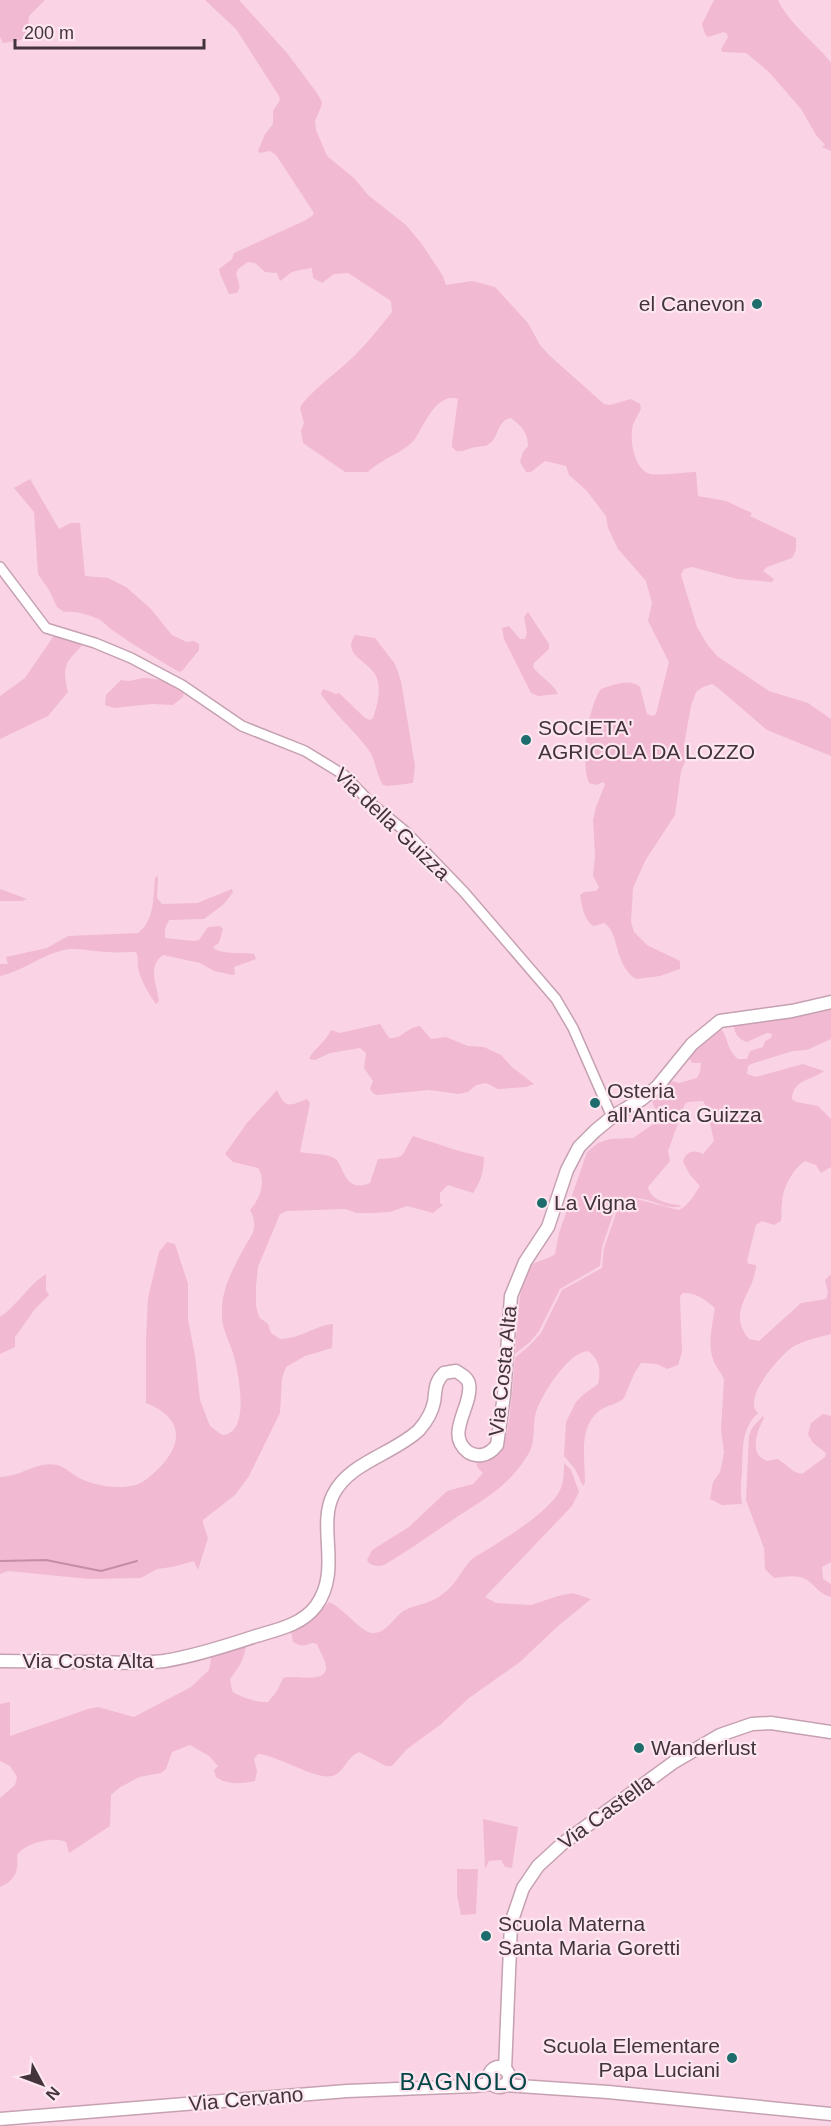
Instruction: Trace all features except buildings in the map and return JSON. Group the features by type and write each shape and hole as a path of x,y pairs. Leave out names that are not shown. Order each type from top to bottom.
{"main road":[{"path":"612,1117 642,1100 657,1087 692,1044 720,1021 792,1011 831,1002"},
{"name":"Via Costa Alta","path":"0,1661 138,1663 165,1661 286,1627 300,1620 315,1606 328,1578 328,1514 333,1495 348,1477 404,1441 421,1427 430,1414 434,1402 435,1386 444,1373 456,1371 467,1379 469,1385 458,1433 465,1449 478,1456 492,1451 497,1445 499,1436 511,1296 525,1262 551,1221 572,1159 585,1140 612,1117"},
{"name":"Via Castella","path":"498,2076 506,2023 513,1913 527,1880 546,1858 674,1762 720,1735 752,1724 771,1723 831,1732"},
{"path":"498,2076 528,2087 831,2114"},
{"name":"Via Cervano","path":"0,2119 357,2090 466,2086 498,2076"}],"street":[{"name":"Via della Guizza","path":"0,567 46,628 95,643 131,658 182,685 236,723 305,751 344,775 373,805 406,832 464,892 556,999 573,1028 612,1117"}],"shaded area":[{"path":"0,0 45,0 29,16 25,37 18,41 3,43 0,37"},
{"path":"205,0 239,0 287,53 322,102 315,121 316,130 327,156 354,178 368,195 406,225 443,276 446,285 472,281 495,287 528,323 540,345 549,355 604,404 610,405 631,399 640,404 641,408 633,425 632,438 634,453 640,467 650,474 696,472 698,496 726,501 752,513 750,516 796,538 796,550 792,558 767,567 763,571 774,579 772,582 737,579 692,567 684,569 681,575 697,627 707,644 717,656 769,691 808,703 831,719 831,756 767,730 712,684 696,692 684,745 685,762 681,771 675,815 645,861 633,888 631,922 634,932 647,945 680,961 680,969 660,976 636,979 624,965 609,927 604,923 594,926 588,921 580,895 584,892 596,891 599,887 593,876 595,855 593,820 605,784 603,782 596,785 589,783 585,762 589,721 596,697 601,689 621,683 636,684 640,687 647,714 653,716 656,714 669,662 648,621 652,603 646,581 618,549 608,528 606,516 586,490 569,475 566,466 545,461 531,472 526,472 520,462 528,446 527,437 521,427 511,418 502,423 493,440 485,446 456,451 452,443 458,399 443,400 437,405 410,444 368,472 345,472 303,443 301,431 304,423 300,408 302,404 367,342 392,312 391,301 348,273 334,274 322,283 313,278 312,268 292,272 280,281 277,273 265,272 255,263 248,262 238,269 236,274 239,286 237,293 229,294 219,269 232,259 234,253 304,221 314,213 276,155 270,151 260,153 258,151 265,134 273,124 273,111 280,100 279,96 236,29"},
{"path":"714,0 778,0 794,24 829,60 831,63 831,151 822,147 825,145 816,135 801,109 769,72 746,53 722,52 721,49 728,37 724,32 708,37 705,34 702,24"},
{"path":"30,479 59,529 71,523 80,523 85,576 108,578 126,587 150,608 172,635 187,642 194,641 199,644 199,650 182,671 179,672 139,648 99,619 80,613 64,612 57,607 38,574 34,512 14,488"},
{"path":"528,612 549,644 549,649 534,663 533,667 558,694 538,696 531,693 504,639 502,628 509,626 520,639 525,639 527,633 524,617"},
{"path":"55,634 86,641 67,664 65,675 68,692 48,716 0,739 0,696 25,678"},
{"path":"355,635 375,638 395,664 401,681 415,766 413,783 383,785 368,749 321,694 323,689 339,693 365,718 370,720 373,718 378,697 378,681 373,671 351,648"},
{"path":"143,678 170,684 184,692 183,697 173,705 152,704 114,708 105,705 106,695 121,680"},
{"path":"158,876 157,898 162,904 197,903 232,889 233,892 224,904 204,919 169,920 165,929 165,938 199,940 208,927 220,926 223,929 219,943 213,947 216,950 254,954 256,959 234,967 235,974 233,975 214,971 200,963 163,955 158,959 154,970 159,1001 156,1004 141,977 136,952 66,950 0,976 0,964 8,964 6,957 47,948 68,936 138,933 148,922 155,878"},
{"path":"0,889 27,899 0,901"},
{"path":"831,1008 831,1039 807,1050 793,1051 748,1066 747,1074 756,1077 803,1064 824,1071 799,1084 793,1092 792,1099 796,1102 818,1106 831,1119 831,1167 821,1173 816,1165 805,1161 796,1169 787,1185 783,1196 781,1221 774,1225 762,1221 756,1225 747,1261 749,1264 756,1265 755,1274 741,1310 742,1329 749,1339 759,1341 801,1303 826,1299 828,1293 825,1280 831,1274 831,1334 805,1341 791,1348 778,1360 758,1389 754,1407 758,1413 748,1426 743,1447 742,1504 722,1505 710,1499 713,1482 720,1472 724,1453 721,1430 724,1380 714,1362 711,1349 715,1308 696,1295 683,1293 680,1296 682,1352 678,1365 667,1369 657,1364 641,1363 624,1398 602,1409 592,1418 585,1435 585,1482 583,1486 575,1469 564,1456 566,1422 576,1402 598,1384 599,1366 588,1351 572,1358 550,1385 536,1412 529,1453 504,1484 384,1565 370,1564 367,1560 372,1550 409,1527 447,1491 473,1484 483,1473 477,1467 476,1458 490,1457 498,1453 509,1423 515,1358 541,1333 562,1290 602,1268 604,1248 619,1205 636,1199 679,1210 691,1200 700,1186 690,1175 683,1162 690,1152 703,1154 714,1141 706,1106 703,1101 685,1104 668,1151 670,1161 648,1187 657,1199 682,1206 667,1206 636,1198 617,1203 602,1247 600,1266 560,1289 539,1331 515,1354 517,1321 526,1272 533,1264 555,1254 559,1233 587,1152 598,1143 610,1139 633,1138 655,1123 659,1113 652,1100 671,1081 679,1083 697,1078 701,1063 692,1063 689,1057 695,1048 719,1027 734,1055 738,1059 747,1059 750,1051 763,1047 772,1034 767,1033 747,1042 737,1035 734,1024"},
{"path":"380,1024 389,1038 398,1037 420,1026 431,1039 446,1037 468,1046 484,1047 501,1055 534,1084 526,1087 498,1089 486,1083 458,1094 429,1090 377,1095 370,1089 373,1081 364,1068 366,1053 360,1048 330,1053 315,1060 309,1059 331,1030 339,1033"},
{"path":"277,1090 286,1103 292,1104 307,1099 310,1103 300,1152 322,1154 334,1158 346,1177 355,1185 370,1183 378,1159 399,1157 404,1153 413,1136 484,1157 483,1171 478,1185 473,1193 448,1185 440,1193 440,1203 443,1205 433,1213 407,1206 390,1212 357,1213 345,1209 287,1211 280,1214 258,1267 256,1306 259,1317 268,1324 271,1333 280,1339 295,1337 333,1324 332,1348 305,1356 286,1367 282,1379 280,1413 249,1476 235,1495 203,1520 208,1538 198,1570 194,1561 157,1569 141,1578 89,1579 8,1571 0,1574 0,1477 15,1475 49,1464 60,1466 81,1479 93,1483 115,1487 129,1486 141,1483 150,1477 172,1451 176,1432 173,1424 168,1416 146,1403 148,1298 159,1252 167,1242 175,1244 188,1284 188,1320 200,1400 210,1426 222,1435 231,1432 237,1424 240,1413 240,1386 233,1353 224,1327 222,1308 228,1282 253,1231 254,1221 250,1210 259,1196 262,1179 258,1168 233,1162 225,1154 247,1123"},
{"path":"46,1274 46,1290 49,1295 35,1309 15,1337 15,1347 0,1354 0,1317"},
{"path":"823,1414 831,1416 831,1562 822,1567 823,1579 831,1584 831,1597 820,1592 803,1578 791,1576 774,1578 765,1569 764,1548 746,1500 749,1436 752,1428 763,1416 756,1442 761,1458 767,1461 778,1459 795,1472 802,1474 825,1457 826,1453 813,1443 808,1434 811,1423"},
{"path":"564,1463 571,1470 579,1492 572,1506 485,1597 496,1603 531,1605 573,1593 591,1599 520,1662 469,1698 440,1725 407,1749 392,1766 386,1766 359,1752 338,1773 328,1776 308,1772 275,1758 258,1754 254,1759 257,1771 255,1781 234,1783 216,1777 214,1770 218,1766 209,1756 190,1745 172,1752 166,1769 161,1773 139,1777 111,1795 110,1826 69,1853 66,1842 60,1840 47,1840 26,1847 17,1855 15,1875 0,1887 0,1798 15,1785 17,1777 10,1766 0,1761 0,1704 10,1702 10,1736 98,1707 134,1717 191,1687 209,1670 212,1653 246,1644 241,1663 230,1679 232,1691 249,1699 268,1702 277,1691 283,1678 318,1677 326,1669 317,1644 302,1646 296,1644 293,1642 291,1631 308,1623 329,1602 341,1609 363,1629 373,1633 378,1632 386,1628 402,1612 439,1597 452,1586 472,1559 518,1530 549,1505 562,1486"},
{"path":"483,1819 518,1827 512,1868 505,1867 501,1860 489,1861 485,1869"},
{"path":"457,1869 478,1869 476,1914 461,1915 457,1895"}],"waterway":[{"path":"0,1561 46,1560 101,1571 137,1561"}],"place":[{"name":"el Canevon","path":"757,304"},
{"name":"SOCIETA' AGRICOLA DA LOZZO","path":"526,740"},
{"name":"Osteria all'Antica Guizza","path":"595,1103"},
{"name":"La Vigna","path":"542,1203"},
{"name":"Wanderlust","path":"639,1748"},
{"name":"Scuola Materna Santa Maria Goretti","path":"486,1936"},
{"name":"Scuola Elementare Papa Luciani","path":"732,2058"}],"district":[{"name":"BAGNOLO","path":"464,2082"}]}
